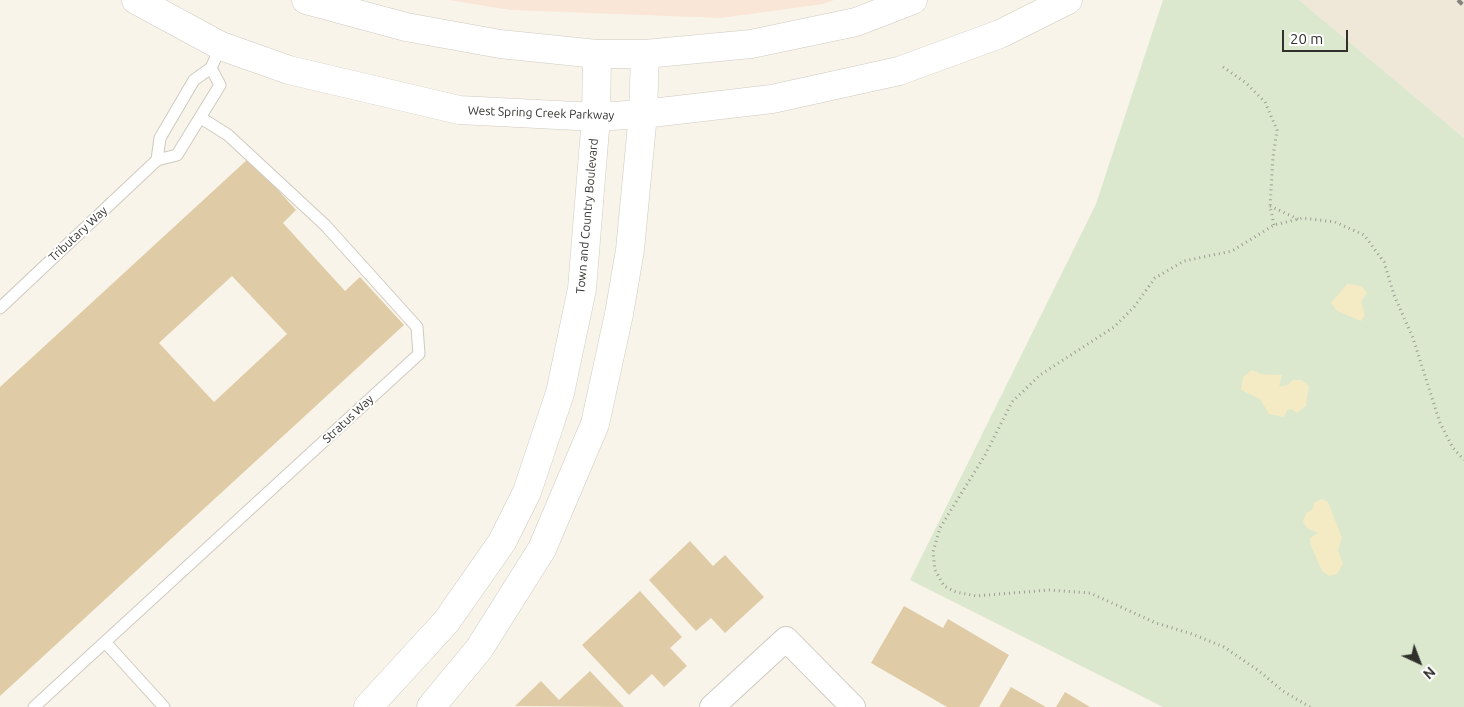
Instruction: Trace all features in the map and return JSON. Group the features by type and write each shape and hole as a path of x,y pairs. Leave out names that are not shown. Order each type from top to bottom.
{"main road":[{"name":"West Spring Creek Parkway","path":"136,0 216,57 289,70 459,110 596,117 643,114 772,99 899,72 1000,34 1068,0"},
{"path":"306,0 406,27 500,44 597,54 645,54 759,43 856,22 913,0"},
{"name":"Town and Country Boulevard","path":"368,707 446,622 502,542 527,492 560,392 582,289 596,117 597,54"},
{"path":"431,707 479,649 546,540 595,424 619,314 630,250 643,114 645,54"},
{"path":"511,523 546,540"}],"street":[{"path":"712,707 786,638 853,707"}],"lane":[{"name":"Tributary Way","path":"0,308 157,160 177,155 220,85 216,57"},
{"path":"157,160 160,138 194,80 216,57"},
{"name":"Stratus Way","path":"34,707 419,354 417,327 325,226 228,135 201,118"},
{"path":"105,642 164,707"}],"path":[{"path":"1223,67 1246,83 1265,102 1277,130 1273,156 1270,206 1274,225"},
{"path":"1270,206 1298,219"},
{"path":"1310,707 1283,691 1259,671 1224,647 1156,623 1090,592 1049,590 976,596 956,592 944,586 935,570 933,552 940,528 985,455 1012,402 1040,375 1114,327 1134,307 1155,278 1184,261 1232,251 1274,225 1298,219 1335,222 1364,234 1384,262 1394,295 1413,338 1440,424 1453,448 1464,460"}],"shaded area":[{"path":"449,0 834,0 823,4 721,18 510,10"},
{"path":"1299,0 1464,0 1464,138"}],"green space":[{"path":"1163,0 1299,0 1464,138 1464,707 1163,707 910,580 1096,204"}],"sand":[{"path":"1347,284 1362,286 1367,293 1361,302 1365,315 1361,321 1337,311 1331,303"},
{"path":"1252,370 1261,374 1282,375 1279,387 1287,385 1293,380 1302,380 1309,386 1306,406 1297,413 1291,409 1287,410 1284,417 1269,414 1260,399 1241,390 1243,377"},
{"path":"1322,499 1328,502 1342,538 1338,550 1343,564 1337,574 1329,576 1322,571 1311,546 1310,538 1318,533 1307,528 1303,522 1306,513 1312,510 1315,502"}],"building":[{"path":"249,158 296,210 283,223 345,291 360,277 404,325 0,696 0,387","holes":["232,276 287,334 214,402 159,343"]},
{"path":"690,541 713,566 725,555 764,597 725,633 711,618 696,631 649,580"},
{"path":"640,591 682,637 670,648 687,666 664,687 652,674 629,695 582,645"},
{"path":"904,606 943,628 948,619 1009,655 979,707 947,707 871,663"},
{"path":"590,671 624,707 515,706 541,681 559,700"},
{"path":"1011,687 1046,707 999,707"},
{"path":"1065,692 1090,707 1056,707"}],"railway":[{"path":"1458,0 1464,6"}]}
